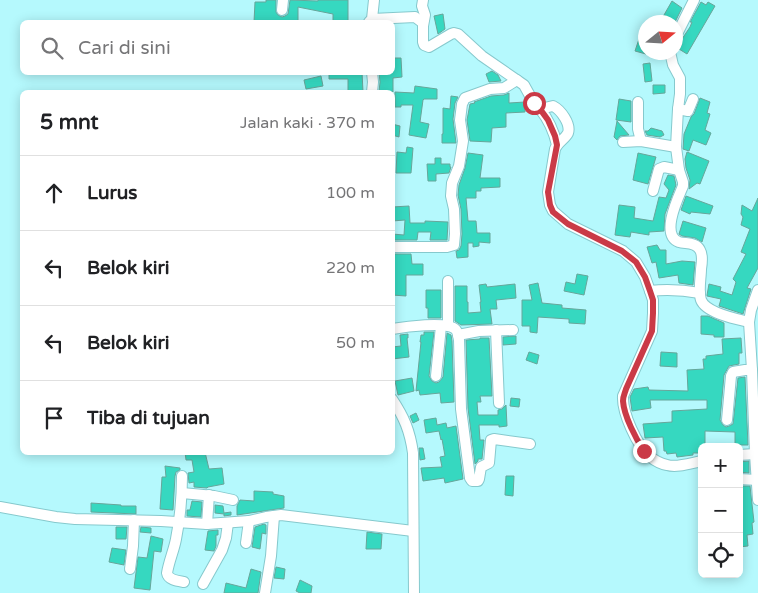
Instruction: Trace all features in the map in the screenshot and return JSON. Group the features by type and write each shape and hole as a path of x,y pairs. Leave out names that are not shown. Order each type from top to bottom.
{"street":[{"path":"371,20 374,0"},
{"path":"423,0 422,6 425,14 423,42 426,47 451,34 458,34 482,56 527,88 534,103 548,120 557,145 548,192 553,212 568,224 622,251 636,262 645,277 653,300 652,331 626,389 623,403 639,444 651,458 669,466 698,462"},
{"path":"683,22 694,0"},
{"path":"382,20 415,17 423,23"},
{"path":"672,60 680,78 676,147 679,170 684,182 672,215 671,233 674,239 679,242 694,245 701,250 700,293 704,305 714,312 749,322"},
{"path":"372,75 372,90"},
{"path":"395,247 447,247 454,245 454,209 451,196 452,183 459,166 463,141 460,120 462,104 465,98 490,89 504,88 516,80"},
{"path":"678,109 688,111 693,99"},
{"path":"638,102 638,129 641,141"},
{"path":"540,109 553,106 564,117 568,133 557,145"},
{"path":"623,142 641,141 676,147"},
{"path":"653,191 659,169 664,167 679,170"},
{"path":"436,376 444,326 448,281"},
{"path":"650,291 670,289 700,293"},
{"path":"758,290 749,322 758,500"},
{"path":"395,329 444,326 455,328 457,331 459,340 461,409 470,478 472,481 478,481 481,467 489,464 491,440 530,444"},
{"path":"496,330 499,403"},
{"path":"458,335 479,331 513,330"},
{"path":"727,420 730,376 733,372 752,370"},
{"path":"395,404 408,427 412,446 414,593"},
{"path":"743,455 755,454"},
{"path":"182,476 179,522 167,576 184,582"},
{"path":"743,480 757,480"},
{"path":"182,493 233,500"},
{"path":"207,524 209,496"},
{"path":"0,507 66,518 207,524 249,521 274,516 290,516 413,530"},
{"path":"265,593 271,556 274,516"},
{"path":"130,569 134,520"},
{"path":"246,543 249,521"},
{"path":"203,584 222,550 228,523"}],"building":[{"path":"266,0 276,0 276,12 282,17 288,14 290,0 348,0 348,20 333,20 333,14 298,7 298,20 254,20 255,2 266,2"},
{"path":"672,1 682,8 678,15 664,15"},
{"path":"701,2 706,5 708,2 715,6 687,54 683,52 683,38 690,27 692,22 690,22"},
{"path":"443,14 445,29 438,34 434,16"},
{"path":"395,58 401,58 402,77 393,78 393,90 379,90 379,75 395,75"},
{"path":"650,63 652,81 645,82 643,64"},
{"path":"492,71 498,75 501,81 489,82 486,74"},
{"path":"329,75 362,75 363,90 348,90 348,79 329,79"},
{"path":"321,76 323,86 306,89 304,80"},
{"path":"653,85 665,85 665,93 653,94"},
{"path":"415,86 437,89 437,99 423,100 420,122 429,124 426,138 409,135 413,105 395,107 395,92 414,93"},
{"path":"509,93 509,103 525,102 525,112 506,113 506,127 492,128 491,142 470,141 467,120 470,104 491,96"},
{"path":"451,96 458,97 455,103 453,119 456,143 442,143 443,108 450,109"},
{"path":"700,98 710,102 707,113 710,114 705,130 711,133 706,145 693,140 689,151 683,149 684,134"},
{"path":"619,99 631,101 631,122 616,120"},
{"path":"617,121 629,135 620,136 617,140 614,137"},
{"path":"395,125 400,126 399,137 395,136"},
{"path":"651,128 662,131 664,135 660,137 647,135 645,131"},
{"path":"407,147 413,148 411,173 396,173 397,152 406,153"},
{"path":"687,152 709,161 700,184 697,183 689,189 690,180 685,159"},
{"path":"468,153 483,155 480,178 500,178 500,187 481,188 481,191 476,191 476,198 466,198 468,221 476,221 477,233 490,233 490,243 479,242 479,246 473,247 473,243 468,243 468,257 457,258 456,251 461,246 462,234 461,209 458,195 459,185"},
{"path":"638,153 656,157 648,184 633,180"},
{"path":"435,158 441,158 441,164 450,164 451,167 449,173 436,174 436,181 428,181 427,164 435,164"},
{"path":"668,175 674,176 676,185 665,214 664,231 649,232 649,235 631,232 630,237 615,235 619,205 635,207 634,218 653,221 659,197 666,198 669,190 664,184"},
{"path":"686,196 713,206 710,214 691,212 690,214 681,210"},
{"path":"758,198 758,268 747,288 751,289 743,314 719,306 721,299 707,295 709,284 721,287 720,291 732,295 736,282 733,279 746,254 741,252 750,229 741,225 743,217 741,214 742,205 752,211"},
{"path":"409,206 410,223 425,223 425,221 448,222 447,240 430,240 431,232 418,232 417,240 395,240 395,234 404,235 405,220 395,221 395,207"},
{"path":"683,221 706,228 702,242 679,234"},
{"path":"657,245 660,250 666,250 666,264 682,261 695,262 693,285 679,283 678,275 659,278 656,262 652,263 647,247"},
{"path":"395,254 411,254 412,264 423,264 423,275 406,275 406,296 395,295"},
{"path":"577,274 588,276 584,295 564,291 566,282 575,284"},
{"path":"538,283 542,303 562,305 562,308 586,310 585,324 569,323 569,319 538,317 537,333 530,332 530,326 522,326 522,300 532,300 529,285"},
{"path":"486,284 487,287 515,284 516,298 496,300 497,309 490,309 492,324 461,325 455,321 455,286 467,286 468,313 481,312 479,285"},
{"path":"426,290 441,290 441,318 428,318"},
{"path":"701,316 708,316 724,323 724,337 701,334"},
{"path":"424,332 434,332 429,376 436,383 443,377 447,333 451,335 454,402 441,403 440,393 420,395 419,390 416,391 420,342 421,335 424,335"},
{"path":"408,334 409,357 395,359 395,347 401,346 400,335"},
{"path":"516,336 516,344 503,345 503,337"},
{"path":"489,338 492,396 480,396 481,402 477,402 478,415 498,415 498,410 506,405 507,426 479,425 480,440 484,440 482,459 478,459 475,464 468,408 466,340"},
{"path":"741,338 742,353 739,353 739,364 729,366 724,375 720,420 726,427 733,424 738,378 745,377 748,445 735,443 735,432 705,431 705,443 698,443 698,453 677,457 676,453 667,454 664,451 663,437 645,438 643,424 672,422 672,411 707,409 707,400 650,400 651,408 632,411 630,397 634,389 648,387 649,390 688,391 687,370 704,369 703,359 706,359 706,356 723,354 722,339"},
{"path":"529,352 539,355 537,364 526,360"},
{"path":"661,352 677,353 677,367 660,366"},
{"path":"412,378 414,391 398,395 395,381"},
{"path":"511,398 520,399 519,407 510,406"},
{"path":"416,413 419,420 413,423 410,416"},
{"path":"436,418 437,425 446,423 447,428 456,426 463,479 445,483 444,478 423,481 421,468 442,467 440,457 445,456 439,431 426,433 424,420"},
{"path":"419,448 423,448 425,459 420,460"},
{"path":"185,455 206,455 209,469 222,468 224,484 207,488 194,487 194,482 189,483 188,473 194,472 192,460 186,460"},
{"path":"749,461 749,473 743,472 743,462"},
{"path":"165,466 180,468 175,476 173,510 160,509 162,477 166,477"},
{"path":"506,476 514,476 513,496 505,495"},
{"path":"743,486 750,486 754,522 752,523 753,534 747,535 748,546 743,547"},
{"path":"254,491 273,492 273,494 284,496 284,508 237,515 237,506 240,500 254,501"},
{"path":"192,501 202,502 201,517 187,516 187,510 190,510"},
{"path":"91,503 136,506 136,514 91,512"},
{"path":"215,505 223,506 224,513 231,512 231,515 224,516 224,514 215,513"},
{"path":"266,525 266,534 262,533 260,549 252,547 255,527"},
{"path":"116,527 127,527 126,539 116,539"},
{"path":"141,527 151,528 151,533 140,532"},
{"path":"218,530 214,551 205,550 208,531"},
{"path":"367,532 382,534 381,549 366,549"},
{"path":"151,536 163,539 161,552 154,551 150,590 134,588 138,557 147,558"},
{"path":"112,548 126,550 124,565 109,562"},
{"path":"276,567 285,569 284,579 274,578"},
{"path":"251,569 261,572 258,593 224,593 226,583 246,588"},
{"path":"300,580 312,586 311,593 296,591"}],"route":[{"path":"534,103 548,120 557,145 548,192 553,212 568,224 622,251 636,262 645,277 653,300 652,331 626,389 623,403 639,444 644,451"}]}
